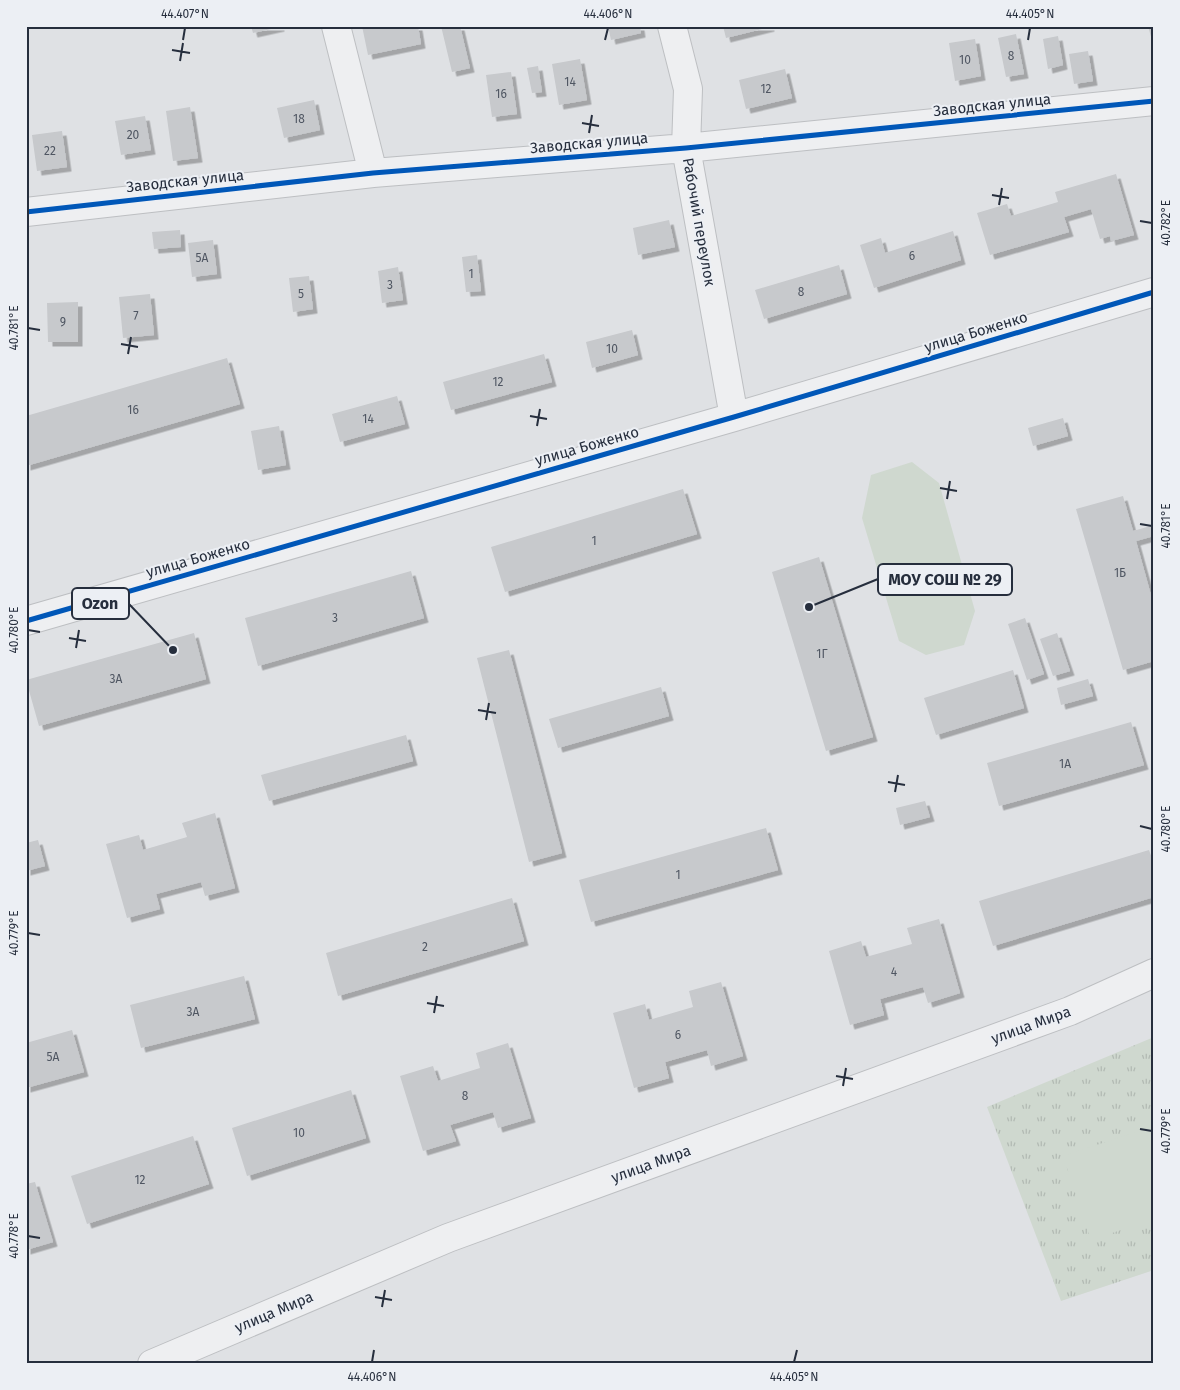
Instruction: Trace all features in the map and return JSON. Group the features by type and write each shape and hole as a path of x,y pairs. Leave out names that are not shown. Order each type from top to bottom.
{"street":[{"path":"336,26 372,173"},
{"name":"Рабочий переулок","path":"672,26 688,89 686,148 734,417"},
{"name":"Заводская улица","path":"26,212 372,173 686,148 1154,101"},
{"name":"улица Боженко","path":"26,621 734,417 1154,292"},
{"name":"улица Мира","path":"152,1364 448,1238 1070,1010 1154,973"}],"green space":[{"path":"912,462 939,483 975,611 964,645 926,655 899,641 862,518 871,475"},
{"path":"1154,1037 1154,1270 1061,1301 987,1107"},
{"path":"1154,1126 1154,1219 1091,1240 1063,1156"}],"building":[{"path":"251,26 280,26 280,27 253,33"},
{"path":"362,26 418,26 421,44 368,55"},
{"path":"441,26 460,26 470,68 452,72"},
{"path":"608,26 640,26 641,33 611,40"},
{"path":"723,26 770,26 770,27 726,38"},
{"path":"1148,26 1154,26 1154,44 1153,44"},
{"path":"1016,34 1024,74 1006,77 998,38"},
{"path":"1058,36 1063,65 1048,69 1043,39"},
{"path":"975,39 981,76 955,81 949,43"},
{"path":"1088,51 1093,81 1074,84 1069,54"},
{"path":"580,59 587,100 559,105 552,64"},
{"path":"538,66 542,92 532,93 527,68"},
{"path":"785,69 792,98 746,109 739,80"},
{"path":"511,72 517,114 492,117 486,75"},
{"path":"314,100 320,130 284,138 277,108"},
{"path":"190,107 198,158 173,161 166,111"},
{"path":"145,116 151,150 121,155 115,121"},
{"path":"62,131 67,167 37,171 32,135"},
{"path":"1116,174 1134,235 1111,241 1110,236 1100,239 1091,209 1064,217 1069,232 990,255 977,213 1007,204 1011,216 1058,202 1055,192"},
{"path":"669,220 675,247 638,255 633,228"},
{"path":"180,230 181,247 154,249 152,232"},
{"path":"953,231 961,260 874,288 860,245 881,238 885,253"},
{"path":"213,240 217,274 192,277 188,243"},
{"path":"477,255 481,291 466,292 462,257"},
{"path":"839,265 847,294 764,319 755,290"},
{"path":"398,267 403,300 382,303 378,271"},
{"path":"309,276 313,309 293,312 289,278"},
{"path":"150,294 154,335 123,338 119,297"},
{"path":"78,302 78,342 48,342 47,303"},
{"path":"632,330 638,355 592,368 586,342"},
{"path":"544,354 552,382 451,410 443,382"},
{"path":"227,358 240,404 26,466 26,416"},
{"path":"397,396 405,424 340,442 332,414"},
{"path":"1063,418 1068,436 1033,446 1028,428"},
{"path":"279,426 286,465 258,470 251,431"},
{"path":"683,489 697,534 505,592 491,547"},
{"path":"1123,496 1133,531 1154,525 1154,536 1136,541 1154,606 1154,661 1123,670 1076,509"},
{"path":"819,557 873,737 826,751 772,572"},
{"path":"411,571 424,618 258,666 245,618"},
{"path":"1025,618 1044,674 1027,680 1008,624"},
{"path":"194,633 206,679 39,726 26,680"},
{"path":"1057,633 1070,671 1053,676 1040,639"},
{"path":"509,650 562,853 529,862 477,658"},
{"path":"1013,670 1024,708 936,735 924,698"},
{"path":"1088,679 1093,696 1061,705 1057,688"},
{"path":"661,687 669,716 558,748 549,719"},
{"path":"1131,722 1144,765 999,806 987,763"},
{"path":"406,735 413,761 269,801 261,775"},
{"path":"925,801 930,817 900,825 896,808"},
{"path":"215,813 235,888 205,896 201,882 156,894 160,909 127,918 106,844 139,835 143,850 187,837 182,823"},
{"path":"766,828 778,870 591,922 579,880"},
{"path":"38,840 45,866 26,871 26,843"},
{"path":"1149,850 1154,864 1154,897 993,946 979,901"},
{"path":"512,898 524,941 338,996 326,953"},
{"path":"939,919 960,993 928,1003 923,987 880,999 884,1015 850,1025 829,951 861,941 866,957 912,944 907,928"},
{"path":"244,976 255,1019 141,1048 130,1005"},
{"path":"721,982 743,1056 711,1066 707,1050 665,1062 669,1078 634,1088 613,1013 645,1004 649,1020 693,1007 689,991"},
{"path":"72,1030 84,1072 26,1088 26,1043"},
{"path":"508,1043 531,1118 498,1128 493,1112 450,1125 456,1141 423,1151 400,1076 433,1066 438,1081 480,1068 476,1053"},
{"path":"351,1090 366,1138 247,1176 232,1128"},
{"path":"193,1136 209,1184 87,1224 71,1176"},
{"path":"35,1182 53,1242 26,1250 26,1184"}],"cycle path":[{"path":"26,212 373,173 686,148 1154,101"},
{"path":"26,621 734,417 1154,292"}],"place":[{"name":"МОУ СОШ № 29","path":"809,607"},
{"name":"Ozon","path":"173,650"}]}
